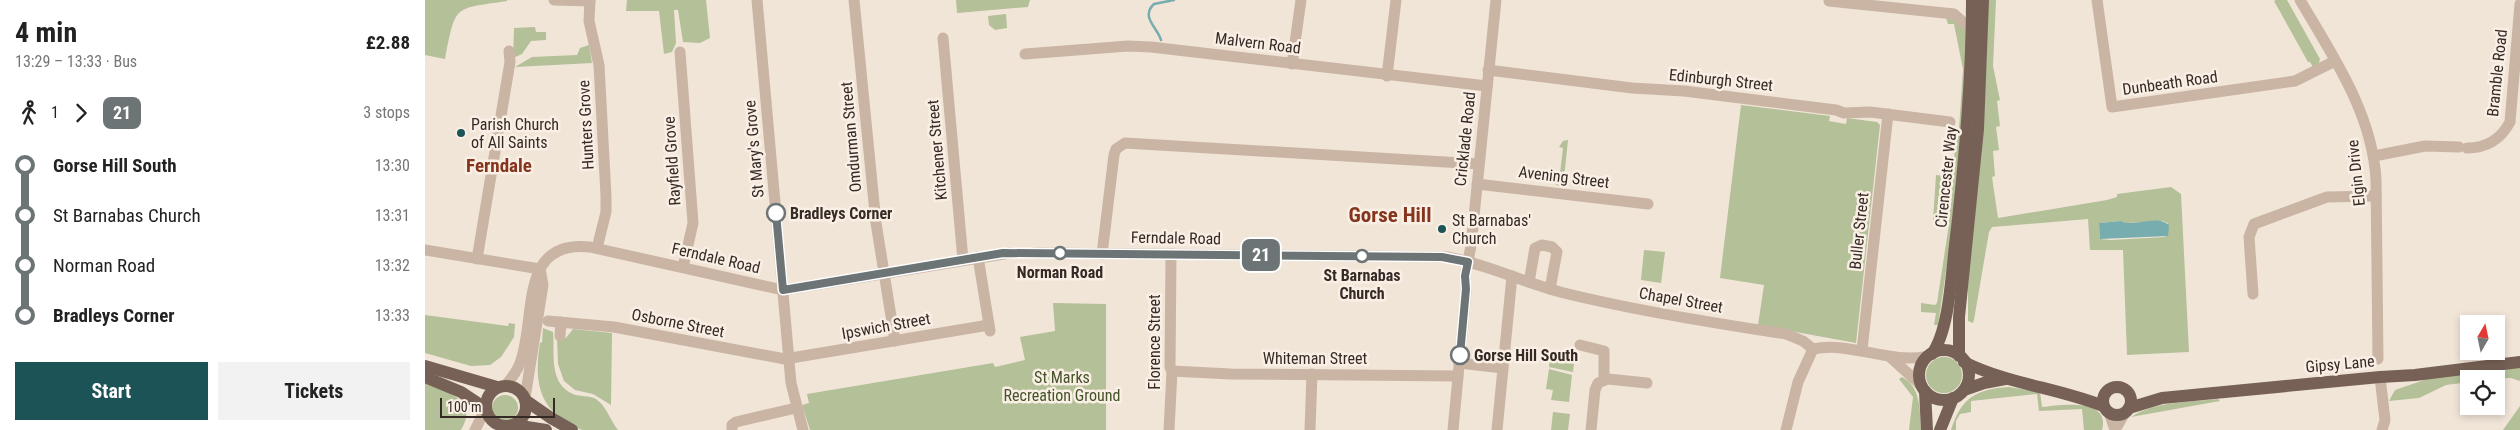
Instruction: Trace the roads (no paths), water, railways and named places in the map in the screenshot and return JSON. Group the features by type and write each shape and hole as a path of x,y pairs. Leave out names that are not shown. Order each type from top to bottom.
{"main road":[{"name":"Cirencester Way","path":"1930,355 1938,343 1943,323 1961,204 1967,138 1972,30 1971,0"},
{"name":"Cirencester Way","path":"1962,359 1959,317 1978,122 1983,0"},
{"path":"1927,430 1923,389 1919,372 1930,355 1947,351 2007,378 2075,394 2119,414 2127,409 2131,400 2126,390 2114,387 2106,392 2075,394"},
{"path":"1962,359 1969,376 1964,390"},
{"name":"Gipsy Lane","path":"2127,409 2162,398 2415,375 2520,362"},
{"path":"425,366 517,389 525,399 551,418 572,430"},
{"path":"425,377 463,394 485,409 489,418 496,424 507,427 546,430"},
{"path":"1940,430 1953,398 1964,390 2007,378"},
{"path":"485,409 488,396 501,386"},
{"path":"1923,389 1936,399 1953,398"},
{"name":"Gipsy Lane","path":"2126,390 2162,398"},
{"path":"2106,392 2106,409"},
{"path":"511,427 525,413 525,399"}],"street":[{"name":"Hunters Grove","path":"554,0 590,0 589,21 599,65 606,196 606,208 597,248"},
{"name":"St Mary's Grove","path":"757,0 789,358 796,408 803,430"},
{"name":"Omdurman Street","path":"855,0 875,223 895,341"},
{"path":"1292,64 1301,0"},
{"path":"1387,76 1396,0"},
{"name":"Cricklade Road","path":"1453,430 1466,289 1465,276 1471,246 1496,0"},
{"path":"1954,14 1965,7 1971,0"},
{"name":"Dunbeath Road","path":"2097,0 2113,107 2295,81 2335,61"},
{"name":"Elgin Drive","path":"2301,0 2362,114 2374,156 2378,359"},
{"path":"1829,1 1954,14 1972,30"},
{"name":"Bramble Road","path":"2374,156 2425,146 2463,148 2487,145 2501,134 2510,122 2520,4"},
{"name":"Kitchener Street","path":"943,38 963,260"},
{"name":"Malvern Road","path":"1025,54 1141,46 1387,76 1487,86"},
{"path":"477,259 510,62 509,51"},
{"name":"Rayfield Grove","path":"680,52 693,223 683,267"},
{"name":"Edinburgh Street","path":"1488,70 1632,88 1704,93 1835,110 1844,113 1888,114 1950,122"},
{"name":"Buller Street","path":"1862,350 1888,114"},
{"path":"1102,254 1114,156 1116,149 1125,143 1479,164"},
{"name":"Avening Street","path":"1477,184 1648,204"},
{"path":"2253,294 2249,237 2254,224 2327,197 2376,196"},
{"path":"1529,282 1535,248 1542,245 1553,247 1557,252 1550,289"},
{"name":"Ferndale Road","path":"540,269 547,257 560,248 571,246 597,248 783,290 1010,253"},
{"path":"425,250 540,269"},
{"name":"Ferndale Road","path":"1034,253 1442,257 1468,262"},
{"name":"Florence Street","path":"1169,430 1172,371 1170,367 1171,254"},
{"name":"Ipswich Street","path":"789,358 989,328 978,257"},
{"name":"Chapel Street","path":"1468,262 1550,289 1601,302 1786,334 1803,341 1813,349"},
{"path":"501,386 515,373 522,360 534,286 540,269"},
{"path":"525,399 543,285 540,269"},
{"path":"1497,430 1512,276"},
{"name":"Osborne Street","path":"548,321 614,327 789,358"},
{"path":"560,336 561,322"},
{"path":"1580,345 1604,351 1604,380"},
{"path":"1786,430 1798,382 1813,349 1829,346 1862,350 1889,357 1913,359 1930,355"},
{"path":"1889,357 1923,389"},
{"path":"1459,363 1503,368"},
{"name":"Whiteman Street","path":"1172,371 1231,374 1458,376"},
{"path":"1310,430 1312,374"},
{"path":"2380,377 2385,420 2382,430"},
{"path":"1591,430 1597,384 1604,380 1647,383"},
{"path":"732,430 732,425 736,422 796,408"},
{"path":"475,430 485,409"},
{"path":"2106,409 2115,430"},
{"path":"2115,430 2127,409"}],"water":[{"path":"2121,221 2127,223 2164,222 2169,225 2168,236 2100,239 2099,223"}],"waterway":[{"path":"1161,40 1149,18 1150,9 1154,4 1174,0"}],"place":[{"name":"Parish Church of All Saints","path":"461,133"},
{"name":"Bradleys Corner","path":"776,213"},
{"name":"St Barnabas' Church","path":"1442,229"},
{"name":"Norman Road","path":"1060,253"},
{"name":"St Barnabas Church","path":"1362,256"},
{"name":"Gorse Hill South","path":"1460,355"}],"district":[{"name":"Ferndale","path":"499,165"},
{"name":"Gorse Hill","path":"1390,215"}],"park label":[{"name":"St Marks Recreation Ground","path":"1062,386"}]}
